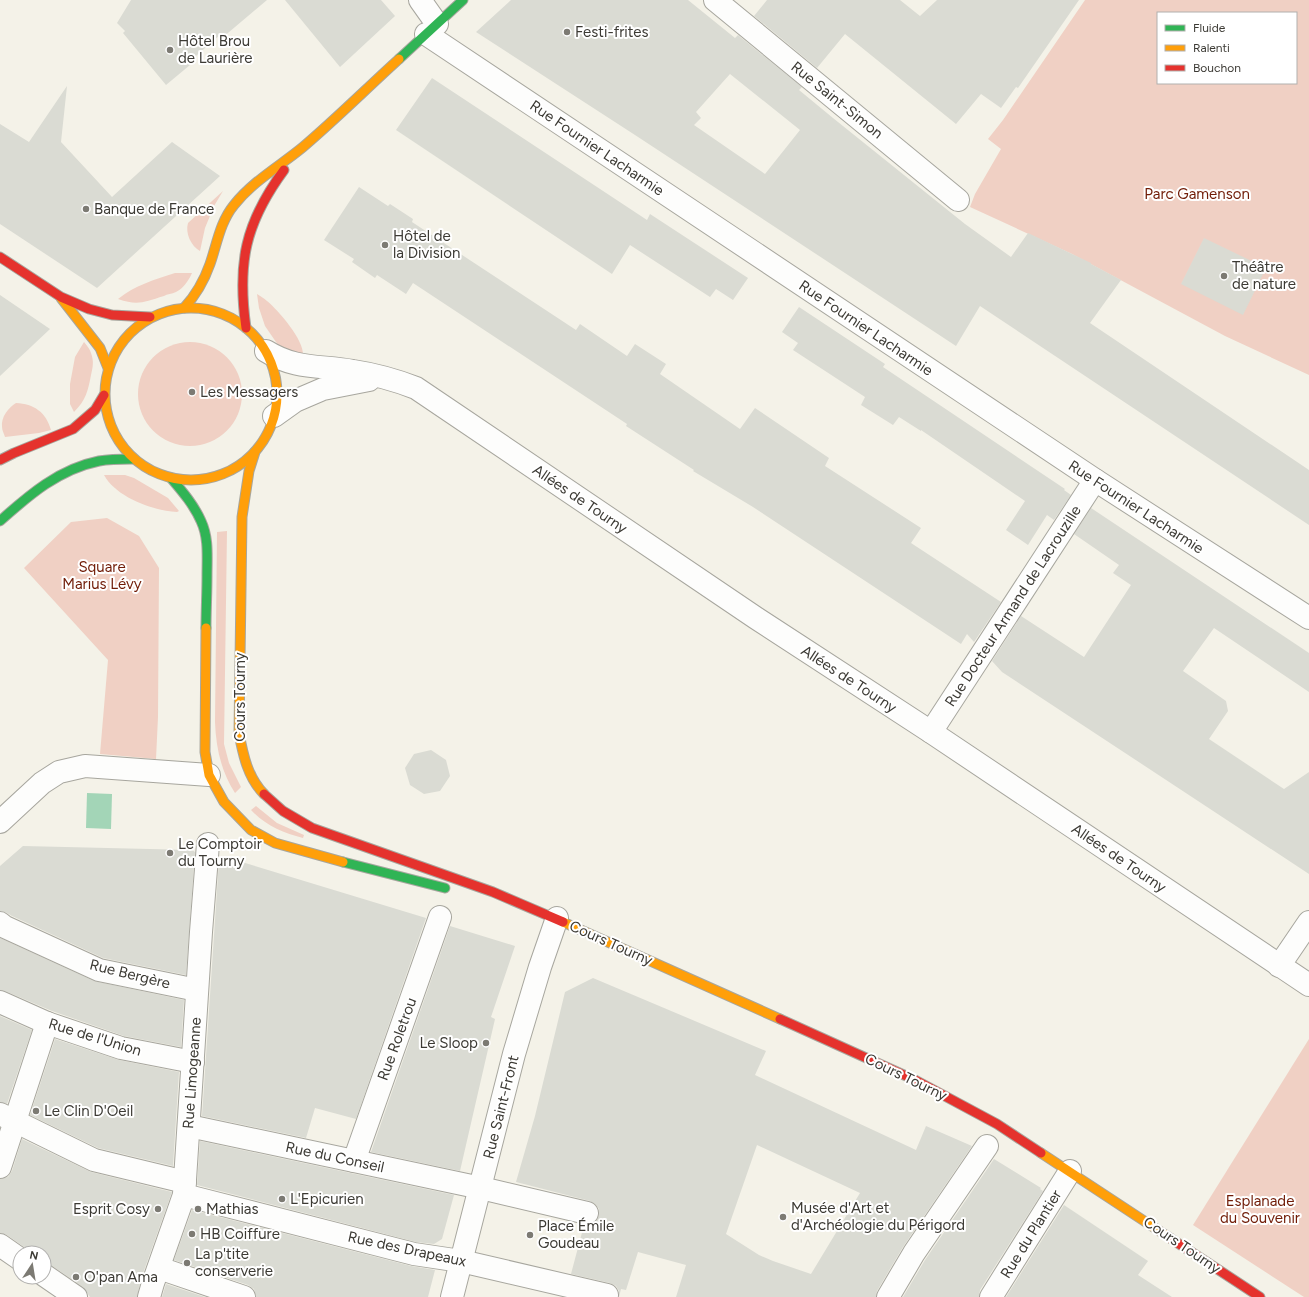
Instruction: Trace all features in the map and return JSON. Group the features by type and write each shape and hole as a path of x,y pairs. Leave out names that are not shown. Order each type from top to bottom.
{"main road":[{"path":"184,308 194,297 204,279 222,225 233,206 258,181 303,147 463,0"},
{"path":"246,328 243,312 242,272 250,229 274,182 303,147"},
{"path":"0,257 61,297 89,309 112,315 150,317 184,308 194,307 212,310 230,317 246,328 257,338 266,351 274,372 278,394 274,416 266,437 255,452 235,469 215,477 193,480 171,478 151,471 133,459 121,445 112,430 106,413 104,395 108,368 117,347 132,330 150,317"},
{"path":"61,297 100,348 108,368"},
{"path":"0,460 73,429 95,410 104,395"},
{"name":"Cours Tourny","path":"255,452 249,470 242,517 239,734 241,749 247,768 258,789 274,805 292,818 312,828 493,892 557,918 915,1080 997,1124 1260,1297"},
{"path":"0,521 29,495 62,473 97,461 133,459"},
{"path":"171,478 195,508 206,537 206,752 209,775 224,802 251,830 275,843 450,890"},
{"name":"Cours Tourny","path":"481,897 526,905"}],"street":[{"path":"420,0 432,29"},
{"name":"Rue Saint-Simon","path":"715,0 958,200"},
{"name":"Rue Fournier Lacharmie","path":"432,29 1095,480 1309,618"},
{"name":"Allées de Tourny","path":"266,351 275,357 300,366 353,371 386,379 410,386 433,399 749,614 931,732 1309,985"},
{"name":"Allées de Tourny","path":"274,416 295,401 323,390 364,380 386,379"},
{"name":"Rue Docteur Armand de Lacrouzille","path":"931,732 1095,480"},
{"path":"0,822 42,782 59,772 85,766 209,775"},
{"name":"Rue Limogeanne","path":"149,1297 184,1188 208,844"},
{"name":"Rue Roletrou","path":"354,1161 440,918"},
{"name":"Rue Saint-Front","path":"452,1297 514,1054 540,967 557,918"},
{"name":"Rue Bergère","path":"0,922 5,927 99,970 197,990"},
{"path":"1279,966 1309,922"},
{"name":"Rue de l'Union","path":"0,1002 47,1022 121,1048 193,1062"},
{"path":"0,1167 7,1118 47,1022"},
{"name":"Rue des Drapeaux","path":"7,1118 94,1160 184,1188 414,1254 461,1261 597,1295"},
{"name":"Rue du Conseil","path":"188,1126 481,1188 587,1213"},
{"path":"888,1297 914,1253 987,1146"},
{"name":"Rue du Plantier","path":"999,1294 1070,1171"},
{"path":"0,1245 12,1253"},
{"path":"159,1268 244,1297"},
{"path":"52,1280 76,1297"}],"green space":[{"name":"Parc Gamenson","path":"1085,0 1309,0 1309,375 1225,336 1072,254 970,207 975,194 1001,149 988,139 1003,120"},
{"path":"223,191 214,206 205,228 200,251 191,243 187,231 188,223"},
{"path":"175,273 192,273 186,284 176,292 136,303 118,299 138,286"},
{"path":"257,294 265,299 290,326 299,342 303,355 281,349 265,326 259,308"},
{"path":"84,342 91,352 93,367 86,395 74,412 70,404 70,384 75,357"},
{"path":"190,342 210,346 219,351 233,365 238,374 242,394 238,414 233,423 219,437 210,442 190,446 170,442 161,437 147,423 142,414 138,394 142,374 147,365 161,351 170,346"},
{"path":"16,403 28,405 38,410 46,418 51,430 5,437 2,428 4,416 10,407"},
{"path":"104,475 125,475 134,478 168,498 179,511 157,509 136,501 117,490"},
{"name":"Square Marius Lévy","path":"107,518 139,536 159,568 158,717 156,759 100,754 108,660 24,568 71,522"},
{"path":"227,531 224,744 229,763 241,787 235,793 226,776 220,759 215,722 217,532"},
{"path":"256,806 277,823 304,835 303,838 281,831 262,820 251,810"},
{"name":"Esplanade du Souvenir","path":"1309,1039 1309,1297 1304,1297 1193,1225"}],"shaded area":[{"path":"87,793 112,794 111,829 86,828"}],"building":[{"name":"Hôtel Brou de Laurière","path":"131,0 267,0 222,38 220,35 189,62 190,65 166,85 123,33 125,31 117,23"},
{"path":"285,0 381,0 395,16 340,67"},
{"path":"511,0 688,0 735,38 738,35 802,87 799,90 833,118 965,224 1011,257 1028,233 1091,263 1121,280 1090,323 1309,470 1309,525 980,306 956,346 476,32","holes":["730,74 800,130 765,174 694,125 701,118 696,112"]},
{"path":"767,0 900,0 920,16 937,0 1079,0 1018,88 1016,87 1001,108 981,94 956,124 845,34 817,68 754,16"},
{"path":"432,78 647,220 650,214 748,278 733,300 716,289 710,297 630,245 612,274 396,130"},
{"name":"Banque de France","path":"67,86 61,142 112,197 172,142 220,176 97,288 0,224 0,124 29,142"},
{"path":"359,187 388,206 390,204 413,219 412,222 576,330 580,324 627,356 635,344 666,364 660,374 740,429 755,408 829,458 825,466 921,528 911,543 1001,602 974,642 967,634 961,644 753,507 693,471 694,470 626,426 627,424 413,283 406,294 377,275 375,278 352,262 354,259 324,240"},
{"name":"Théâtre de nature","path":"1204,238 1266,268 1243,315 1181,284"},
{"path":"0,295 50,329 0,376"},
{"path":"799,307 885,364 883,367 1065,489 1064,490 1071,495 1054,520 1047,515 1028,545 1006,530 1025,501 921,430 899,417 893,425 861,405 865,397 793,350 798,343 782,332"},
{"path":"1091,508 1309,653 1309,692 1214,628 1183,671 1226,701 1228,711 1209,739 1284,789 1309,772 1309,874 1002,672 992,661 1021,616 1084,657 1131,585 1113,573 1119,565 1074,534"},
{"path":"431,750 446,760 450,776 440,791 424,794 410,785 405,768 414,754"},
{"path":"23,846 192,850 195,852 186,975 103,958 0,911 0,866"},
{"path":"222,856 426,918 356,1119 315,1108 306,1138 202,1116 219,860"},
{"path":"450,926 515,946 491,1017 495,1019 460,1171 371,1152"},
{"path":"0,938 94,981 184,1000 181,1047 124,1036 52,1011 0,990"},
{"path":"593,978 766,1051 755,1075 916,1150 926,1126 972,1146 903,1247 877,1291 876,1297 676,1297 686,1265 638,1252 626,1290 621,1289 619,1297 619,1291 616,1286 610,1283 571,1274 584,1225 591,1225 596,1221 599,1215 599,1209 590,1201 516,1182 535,1116 565,992","holes":["757,1145 860,1193 811,1274 759,1255 726,1234"]},
{"path":"0,1016 32,1030 7,1104 0,1102"},
{"path":"55,1039 119,1060 179,1072 173,1166 98,1148 30,1115"},
{"path":"22,1139 91,1172 172,1192 141,1279 137,1297 90,1297 83,1287 52,1266 52,1245 21,1245 7,1235 0,1233 0,1179 8,1177 12,1171"},
{"path":"200,1141 454,1195 442,1239 434,1244 416,1242 197,1185"},
{"path":"994,1159 1041,1188 1040,1189 1043,1191 980,1290 979,1297 903,1297 925,1260"},
{"path":"1064,1205 1148,1261 1138,1275 1172,1297 1006,1297"},
{"path":"192,1210 411,1266 435,1270 428,1297 256,1297 254,1289 248,1285 174,1260"},
{"path":"166,1284 205,1297 162,1297"}],"traffic: fast":[{"path":"399,59 463,0"},
{"path":"0,521 45,484 71,470 99,461 112,459 133,459"},
{"path":"171,478 195,509 204,527 207,555 206,628"},
{"path":"343,862 445,888"}],"traffic: slow":[{"path":"184,308 199,288 210,264 219,233 225,219 241,196 315,136 399,59"},
{"path":"61,298 100,348 108,368"},
{"path":"183,308 199,308 216,311 232,318 246,327 258,339 267,353 274,369 277,394 276,411 271,427 258,449 246,461 232,470 216,477 199,480 183,480 166,477 150,470 136,461 124,449 115,435 108,419 105,402 105,386 108,369 115,353 124,339 136,327 150,318 166,311 183,308"},
{"path":"255,452 249,471 242,517 239,733 247,766 258,788 264,794"},
{"path":"206,628 205,752 209,775 224,802 251,830 275,843 343,862"},
{"path":"563,922 780,1019"},
{"path":"1041,1153 1170,1238"}],"traffic: jam":[{"path":"246,328 243,305 243,283 247,244 252,226 260,208 284,170"},
{"path":"0,257 61,297 89,309 112,315 150,317"},
{"path":"0,460 73,429 95,410 104,395"},
{"path":"264,794 283,811 312,828 493,892 563,922"},
{"path":"780,1019 915,1080 997,1124 1041,1153"},
{"path":"1170,1238 1260,1297"}],"place":[{"name":"Festi-frites","path":"567,32"},
{"name":"Hôtel Brou de Laurière","path":"170,50"},
{"name":"Banque de France","path":"86,209"},
{"name":"Hôtel de la Division","path":"385,245"},
{"name":"Théâtre de nature","path":"1224,276"},
{"name":"Les Messagers","path":"192,392"},
{"name":"Le Comptoir du Tourny","path":"170,853"},
{"name":"Le Sloop","path":"486,1043"},
{"name":"Le Clin D'Oeil","path":"36,1111"},
{"name":"L'Epicurien","path":"282,1199"},
{"name":"Esprit Cosy","path":"158,1209"},
{"name":"Mathias","path":"198,1209"},
{"name":"Musée d'Art et d'Archéologie du Périgord","path":"783,1217"},
{"name":"HB Coiffure","path":"192,1234"},
{"name":"Place Émile Goudeau","path":"530,1235"},
{"name":"La p'tite conserverie","path":"187,1263"},
{"name":"O'pan Ama","path":"76,1277"}]}
